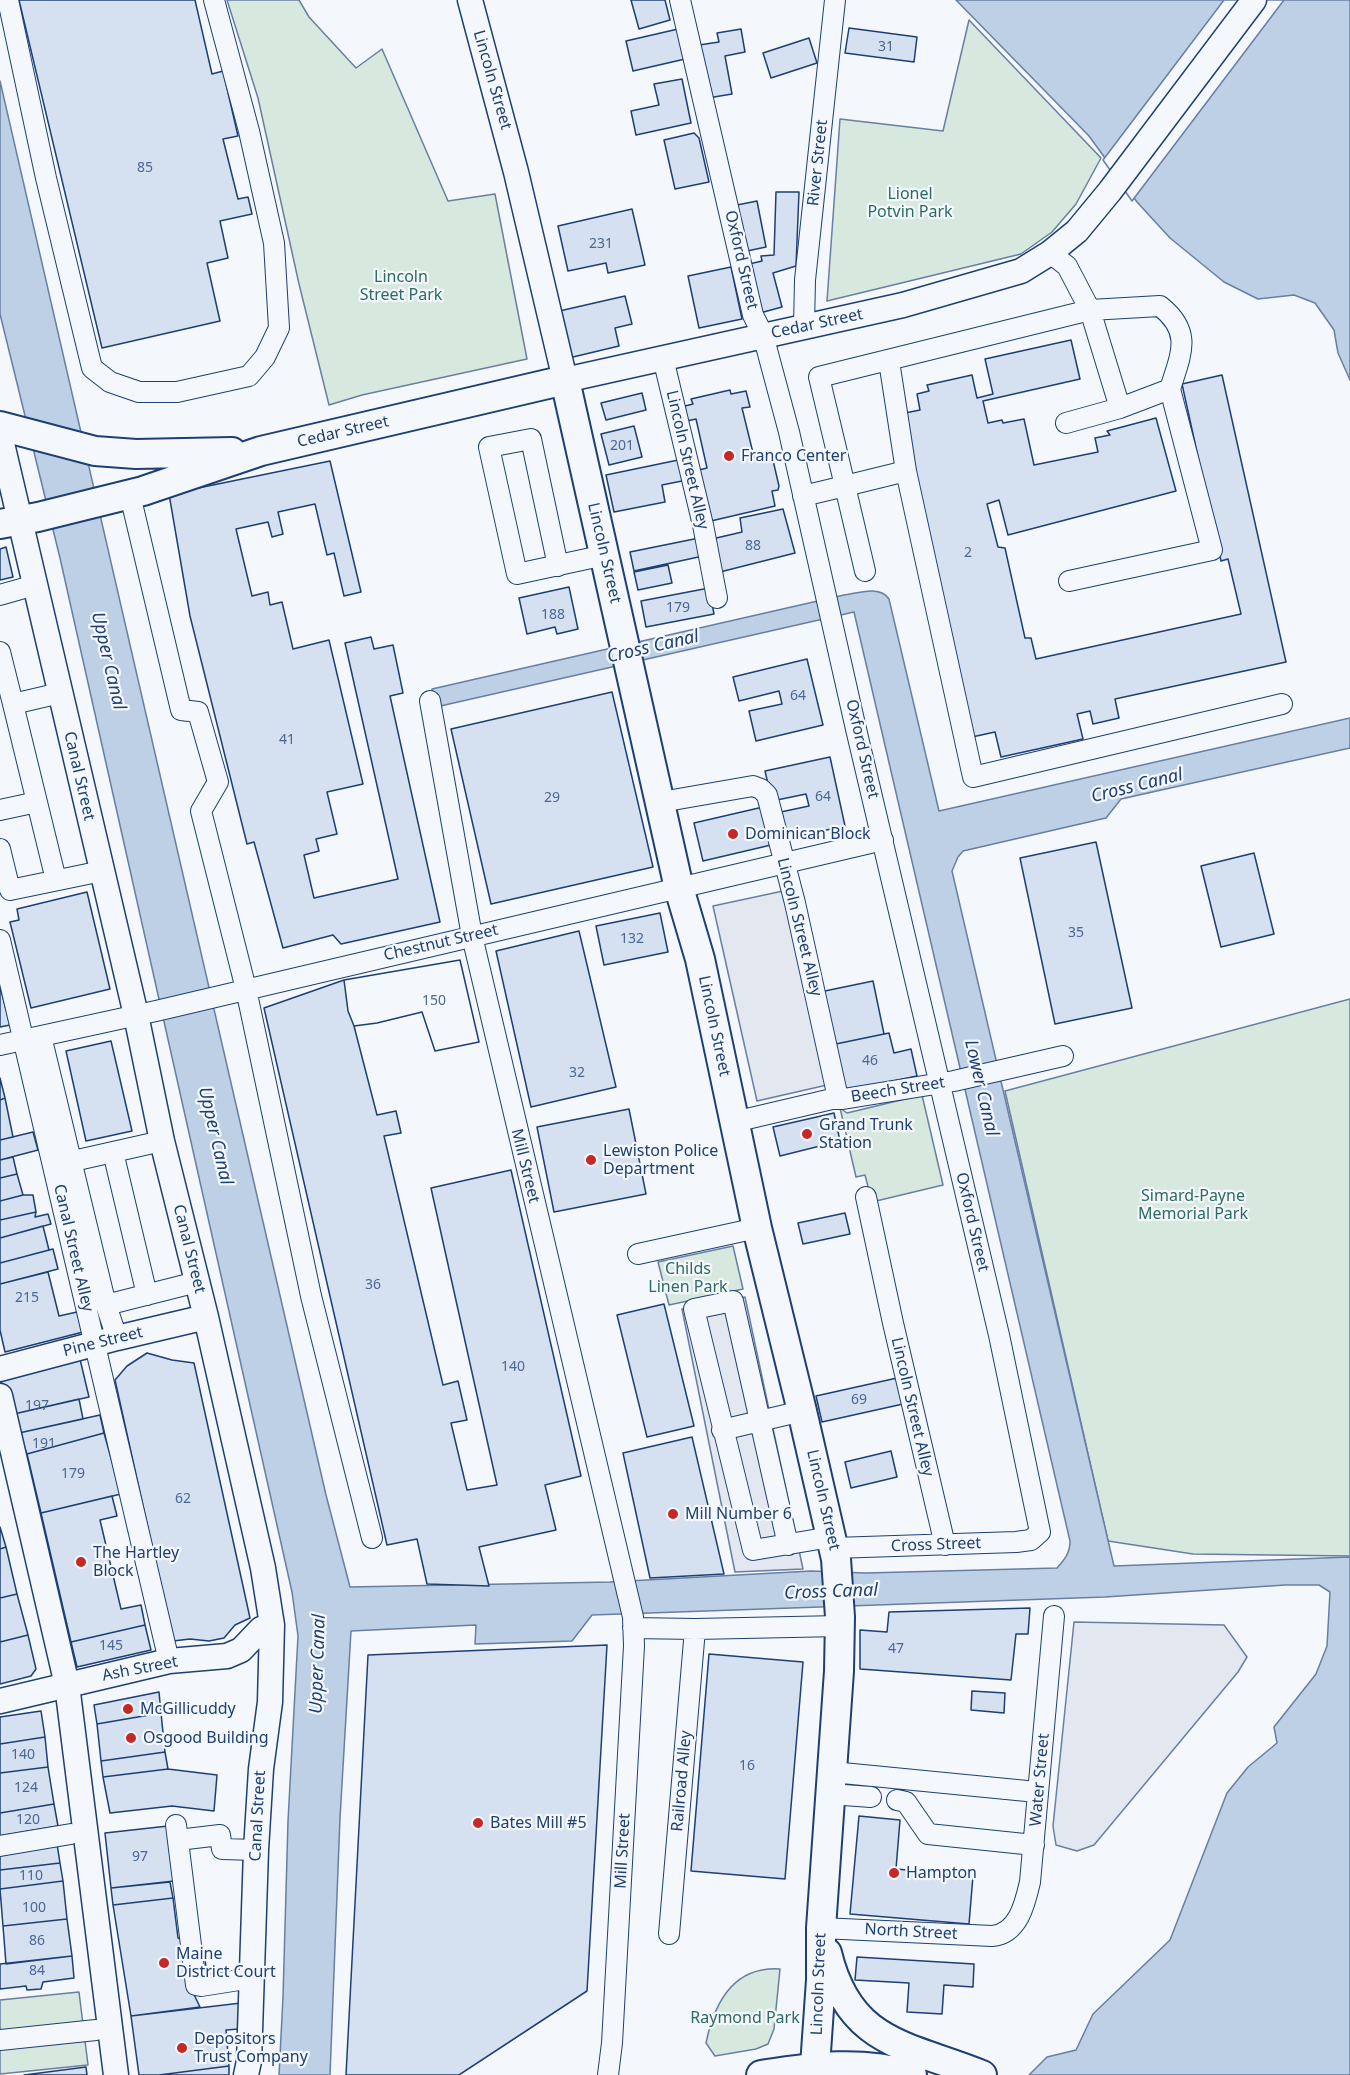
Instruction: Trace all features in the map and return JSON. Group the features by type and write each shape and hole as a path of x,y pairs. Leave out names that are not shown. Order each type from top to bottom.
{"highway":[{"name":"Cedar Street","path":"20,521 120,498 261,451 565,380"},
{"name":"Lincoln Street","path":"565,380 679,888 700,960 757,1228 834,1548 840,1622 839,1671 820,1928 821,1980 815,2066"},
{"name":"Cedar Street","path":"6,431 95,451 136,454 261,451"},
{"path":"820,1928 836,1983 860,2020 894,2043 979,2074"},
{"path":"761,2075 815,2066 867,2066 912,2075"}],"main road":[{"name":"Lincoln Street","path":"470,0 510,149 565,380"},
{"name":"Cedar Street","path":"565,380 903,305 1021,271 1050,253 1077,231 1110,191 1254,0"},
{"name":"Canal Street","path":"6,431 20,521 102,871 146,1013 162,1141 206,1317 263,1569 272,1625 270,1702 261,1769 256,1850 249,2061 246,2075"},
{"name":"Pine Street","path":"0,1369 206,1317"},
{"path":"0,1396 67,1685 116,2075"},
{"name":"Ash Street","path":"0,1701 169,1660 227,1656 240,1650 261,1629 272,1625"}],"street":[{"path":"8,0 46,178 92,368 110,382 139,392 177,392 249,376 265,357 279,328 274,243 249,131 214,0"},
{"name":"Oxford Street","path":"680,0 753,315 763,335 804,496 883,840 946,1082 1040,1532 1038,1535"},
{"name":"River Street","path":"804,326 805,280 835,0"},
{"path":"1050,253 1067,266 1090,310 1120,408"},
{"path":"865,571 819,377 1090,310 1160,306 1173,316 1182,333 1182,352 1170,389 1212,550 1069,581"},
{"name":"Lincoln Street Alley","path":"663,358 703,525 717,598"},
{"path":"889,361 906,471 973,777 1282,704"},
{"path":"1066,423 1120,408 1170,389"},
{"path":"558,566 531,439 489,447 518,574 558,566 605,555"},
{"path":"804,496 906,471"},
{"path":"120,498 181,710 198,712 218,783 201,811 246,989 311,1296 372,1538"},
{"path":"0,595 35,585"},
{"path":"0,652 56,880"},
{"path":"13,704 60,693"},
{"name":"Mill Street","path":"430,700 472,936 633,1622 634,1646 612,2043 608,2075"},
{"name":"Lincoln Street Alley","path":"661,802 753,786 761,789 767,795 795,903 838,1098"},
{"path":"0,810 37,802"},
{"name":"Chestnut Street","path":"0,1045 146,1013 883,840"},
{"path":"0,849 10,890 102,871"},
{"name":"Canal Street Alley","path":"0,940 33,1038 106,1341 169,1660"},
{"path":"33,1038 73,1161 106,1305 106,1341"},
{"name":"Beech Street","path":"734,1122 838,1098 946,1082 1063,1056"},
{"path":"73,1161 162,1141"},
{"path":"113,1152 147,1294"},
{"name":"Lincoln Street Alley","path":"866,1197 945,1545"},
{"path":"638,1254 757,1228"},
{"path":"106,1305 197,1282"},
{"path":"788,1545 761,1421 733,1300 694,1309 722,1430 761,1421 802,1411"},
{"name":"Cross Street","path":"722,1430 753,1550 788,1545 834,1548 1016,1542 1031,1540 1038,1535"},
{"name":"Water Street","path":"1001,1935 1007,1933 1013,1926 1026,1898 1034,1845 1054,1616"},
{"path":"633,1622 695,1629 840,1622"},
{"name":"Railroad Alley","path":"669,1934 695,1629"},
{"path":"831,1783 913,1781 1038,1792"},
{"path":"913,1781 902,1801 928,1834 1034,1845"},
{"path":"831,1783 871,1797"},
{"path":"252,1978 201,1986 196,1984 177,1833 220,1835 222,1849 256,1850"},
{"path":"0,1846 71,1834"},
{"name":"North Street","path":"820,1928 1001,1935"},
{"path":"0,2040 96,2030"}],"green space":[{"name":"Lincoln Street Park","path":"227,0 299,0 309,17 356,68 382,49 448,201 495,194 527,359 362,395 329,405 299,284 258,98"},
{"name":"Lionel Potvin Park","path":"969,20 1101,158 1076,204 1052,232 1021,254 827,301 840,119 943,131"},
{"name":"Simard-Payne Memorial Park","path":"1350,999 1350,1556 1193,1554 1108,1541 1005,1091"},
{"path":"922,1095 943,1185 872,1202 865,1175 856,1177 840,1108 847,1113"},
{"name":"Childs Linen Park","path":"733,1246 743,1289 669,1305 658,1262"},
{"name":"Raymond Park","path":"780,1969 774,2029 768,2044 756,2049 715,2056 706,2043 714,2015 728,1990 750,1974"},
{"path":"79,1992 88,2065 0,2074 0,2000"}],"shaded area":[{"path":"783,891 827,1085 757,1101 713,906"},
{"path":"745,1297 803,1569 735,1572 682,1309"},
{"path":"1074,1622 1224,1625 1247,1657 1238,1672 1094,1845 1077,1851 1056,1845 1053,1826"}],"water":[{"path":"956,0 1350,0 1350,380 1338,353 1334,330 1315,303 1294,295 1258,299 1224,282 1170,238 1137,202 1089,136"},
{"path":"0,81 326,1495 350,1587 610,1582 811,1571 866,1573 1057,1568 1066,1556 1070,1545 854,612 436,707 432,689 844,595 874,591 880,592 889,599 939,811 1350,718 1350,748 1121,799 1106,818 963,851 952,871 1114,1566 1350,1557 1350,2075 1029,2075 1047,2057 1076,2050 1093,2014 1170,1940 1227,1793 1248,1767 1277,1743 1274,1727 1316,1674 1327,1646 1330,1592 1319,1585 1285,1585 1105,1597 592,1615 572,1641 475,1644 476,1625 351,1631 340,1818 330,2075 279,2075 288,1821 298,1636 292,1592 60,558 0,314"}],"pier":[{"path":"1224,0 1284,0 1132,201 1103,160"}],"building":[{"path":"19,0 195,0 212,74 223,71 238,136 223,139 238,199 248,197 252,214 220,221 228,258 207,263 220,321 102,348"},
{"path":"631,0 665,0 670,20 639,29"},
{"path":"849,28 917,37 914,62 845,53"},
{"path":"678,29 685,59 633,71 626,41"},
{"path":"741,29 745,52 725,56 732,94 708,98 699,45 719,42 717,33"},
{"path":"809,38 817,63 771,78 763,53"},
{"path":"682,79 691,123 636,135 631,111 659,105 654,84"},
{"path":"694,133 699,138 709,182 675,189 664,140"},
{"path":"776,192 799,192 796,266 773,273 782,307 760,313 749,264 762,261 761,256 774,255"},
{"path":"757,201 766,247 747,251 737,205"},
{"path":"632,209 645,265 608,273 606,263 568,271 558,226"},
{"path":"731,267 742,319 699,328 688,276"},
{"path":"625,296 632,324 615,328 619,346 573,357 565,352 555,312"},
{"path":"1071,340 1080,379 983,401 988,423 1024,419 1034,465 1098,452 1095,438 1110,435 1107,431 1156,418 1176,491 1008,535 999,500 987,504 998,547 1005,548 1025,638 1031,638 1036,659 1241,614 1228,559 1221,561 1182,384 1222,375 1286,662 1115,699 1119,718 1093,724 1090,711 1077,714 1083,739 1001,757 995,732 972,737 900,414 920,410 917,394 929,391 927,385 972,375 977,398 993,394 985,359"},
{"name":"Franco Center","path":"730,390 731,394 746,391 750,407 742,408 754,457 772,456 779,486 778,490 772,491 775,506 711,521 699,470 707,468 696,419 687,421 685,406 693,404 691,399"},
{"path":"642,393 646,410 606,420 601,403"},
{"path":"634,426 642,457 609,465 601,434"},
{"path":"683,459 687,480 662,485 665,502 614,512 606,475"},
{"path":"330,461 361,592 344,596 334,553 327,555 315,504 278,512 283,534 272,537 268,522 236,529 252,596 268,592 270,605 282,602 293,649 329,640 363,784 327,792 337,834 316,839 319,851 304,855 314,898 398,879 345,643 371,637 374,649 393,645 403,693 390,696 440,922 341,944 333,935 283,948 254,842 247,844 190,616 169,494"},
{"path":"783,509 795,553 720,572 712,539 742,532 740,518"},
{"path":"699,538 703,556 634,571 630,552"},
{"path":"6,547 13,577 0,580 0,549"},
{"path":"668,565 672,583 638,590 634,572"},
{"path":"569,587 578,629 557,634 555,627 527,634 519,598"},
{"path":"709,588 714,614 646,627 641,601"},
{"path":"807,659 823,725 756,741 749,711 782,704 779,691 739,701 733,677"},
{"path":"612,692 653,867 491,904 451,729"},
{"path":"830,757 845,826 781,840 776,813 809,806 806,794 772,801 765,771"},
{"name":"Dominican Block","path":"763,807 771,845 703,861 694,823"},
{"path":"1096,842 1132,1008 1055,1024 1020,858"},
{"path":"1254,853 1274,934 1221,947 1201,866"},
{"path":"87,892 110,989 31,1008 10,922 19,920 17,909"},
{"path":"660,913 668,952 604,965 596,926"},
{"path":"579,931 616,1087 531,1107 496,951"},
{"path":"460,960 479,1042 435,1051 422,1012 354,1026 377,1115 396,1111 401,1133 384,1136 443,1385 458,1381 467,1420 451,1423 467,1490 497,1485 431,1188 511,1170 581,1476 545,1485 556,1530 479,1547 489,1586 427,1584 417,1539 387,1545 264,1008 344,980"},
{"path":"460,960 479,1042 435,1051 422,1012 354,1026 348,1011 344,980"},
{"path":"873,981 884,1034 831,1045 820,992"},
{"path":"0,986 10,1025 0,1027"},
{"path":"889,1033 894,1053 911,1049 917,1076 842,1092 831,1045"},
{"path":"111,1041 132,1131 86,1141 66,1051"},
{"path":"0,1078 5,1098 0,1100"},
{"path":"5,1098 13,1137 0,1140 0,1100"},
{"name":"Lewiston Police Department","path":"629,1109 646,1194 554,1212 537,1127"},
{"name":"Grand Trunk Station","path":"834,1113 840,1141 780,1156 773,1127"},
{"path":"33,1132 38,1150 0,1160 0,1140"},
{"path":"13,1157 17,1174 0,1178 0,1160"},
{"path":"17,1174 23,1195 0,1201 0,1178"},
{"path":"33,1195 36,1212 0,1220 0,1201"},
{"path":"36,1212 35,1217 48,1214 51,1224 0,1238 0,1220"},
{"path":"845,1213 850,1234 803,1244 798,1223"},
{"path":"43,1226 49,1250 0,1263 0,1238"},
{"path":"53,1249 58,1269 0,1284 0,1263"},
{"path":"48,1272 59,1316 77,1312 83,1332 5,1352 0,1330 0,1284"},
{"path":"664,1304 694,1426 647,1437 617,1315"},
{"path":"147,1353 194,1363 250,1618 235,1625 224,1638 209,1641 190,1639 173,1641 115,1380 127,1366"},
{"path":"79,1355 89,1397 14,1414 9,1413 0,1376"},
{"path":"897,1378 903,1404 822,1422 816,1396"},
{"path":"79,1399 83,1419 19,1433 14,1414"},
{"path":"100,1415 104,1433 27,1454 19,1433"},
{"path":"104,1433 121,1494 41,1513 27,1454"},
{"name":"Mill Number 6","path":"692,1437 724,1574 650,1578 623,1453"},
{"path":"891,1451 897,1477 851,1488 845,1462"},
{"name":"The Hartley Block","path":"112,1496 117,1516 100,1520 121,1609 141,1605 145,1625 71,1642 41,1513"},
{"path":"0,1527 6,1547 0,1549"},
{"path":"6,1547 17,1594 0,1598 0,1549"},
{"path":"17,1594 28,1635 0,1642 0,1598"},
{"path":"1030,1608 1028,1634 1016,1634 1011,1680 860,1669 860,1630 887,1632 889,1612"},
{"path":"145,1625 151,1650 77,1667 71,1642"},
{"path":"28,1635 36,1669 31,1676 0,1684 0,1642"},
{"name":"Bates Mill #5","path":"607,1645 587,1991 459,2075 346,2075 368,1655"},
{"path":"709,1654 803,1662 785,1879 691,1871"},
{"path":"972,1691 1005,1693 1004,1713 971,1710"},
{"name":"McGillicuddy","path":"159,1692 161,1713 97,1724 94,1705"},
{"path":"41,1711 45,1737 0,1744 0,1717"},
{"name":"Osgood Building","path":"161,1713 165,1752 101,1761 97,1724"},
{"path":"45,1737 48,1767 0,1773 0,1744"},
{"path":"165,1752 168,1769 103,1777 101,1761"},
{"path":"48,1767 54,1804 0,1813 0,1773"},
{"path":"168,1769 217,1775 214,1811 172,1806 110,1813 103,1777"},
{"path":"54,1804 58,1826 0,1836 0,1813"},
{"name":"Hampton","path":"859,1816 900,1820 896,1869 973,1876 969,1924 850,1914"},
{"path":"168,1826 174,1881 111,1888 105,1833"},
{"path":"57,1844 60,1863 0,1870 0,1851"},
{"path":"60,1863 63,1881 0,1889 0,1870"},
{"path":"63,1881 67,1919 3,1926 0,1889"},
{"path":"170,1882 173,1898 113,1905 111,1888"},
{"name":"Maine District Court","path":"173,1898 178,1938 203,1946 208,1980 188,1982 200,2007 131,2016 113,1905"},
{"path":"67,1919 72,1956 6,1964 3,1926"},
{"path":"72,1956 74,1978 43,1982 41,1989 27,1990 26,1986 0,1989 0,1964"},
{"path":"857,1957 974,1964 973,1987 944,1985 942,2014 907,2012 909,1983 855,1980"},
{"name":"Depositors Trust Company","path":"241,2003 239,2029 226,2030 229,2066 159,2075 139,2075 131,2016"},
{"path":"229,2066 229,2075 159,2075"},
{"path":"86,2067 87,2075 24,2075"}],"place":[{"name":"Franco Center","path":"729,456"},
{"name":"Dominican Block","path":"733,834"},
{"name":"Grand Trunk Station","path":"807,1134"},
{"name":"Lewiston Police Department","path":"591,1160"},
{"name":"Mill Number 6","path":"673,1514"},
{"name":"The Hartley Block","path":"81,1562"},
{"name":"McGillicuddy","path":"128,1709"},
{"name":"Osgood Building","path":"131,1738"},
{"name":"Bates Mill #5","path":"478,1823"},
{"name":"Hampton","path":"894,1873"},
{"name":"Maine District Court","path":"164,1963"},
{"name":"Depositors Trust Company","path":"182,2048"}],"water label":[{"name":"Cross Canal","path":"653,647"},
{"name":"Upper Canal","path":"108,661"},
{"name":"Cross Canal","path":"1137,786"},
{"name":"Lower Canal","path":"981,1088"},
{"name":"Upper Canal","path":"215,1136"},
{"name":"Cross Canal","path":"831,1592"},
{"name":"Upper Canal","path":"318,1664"}]}
